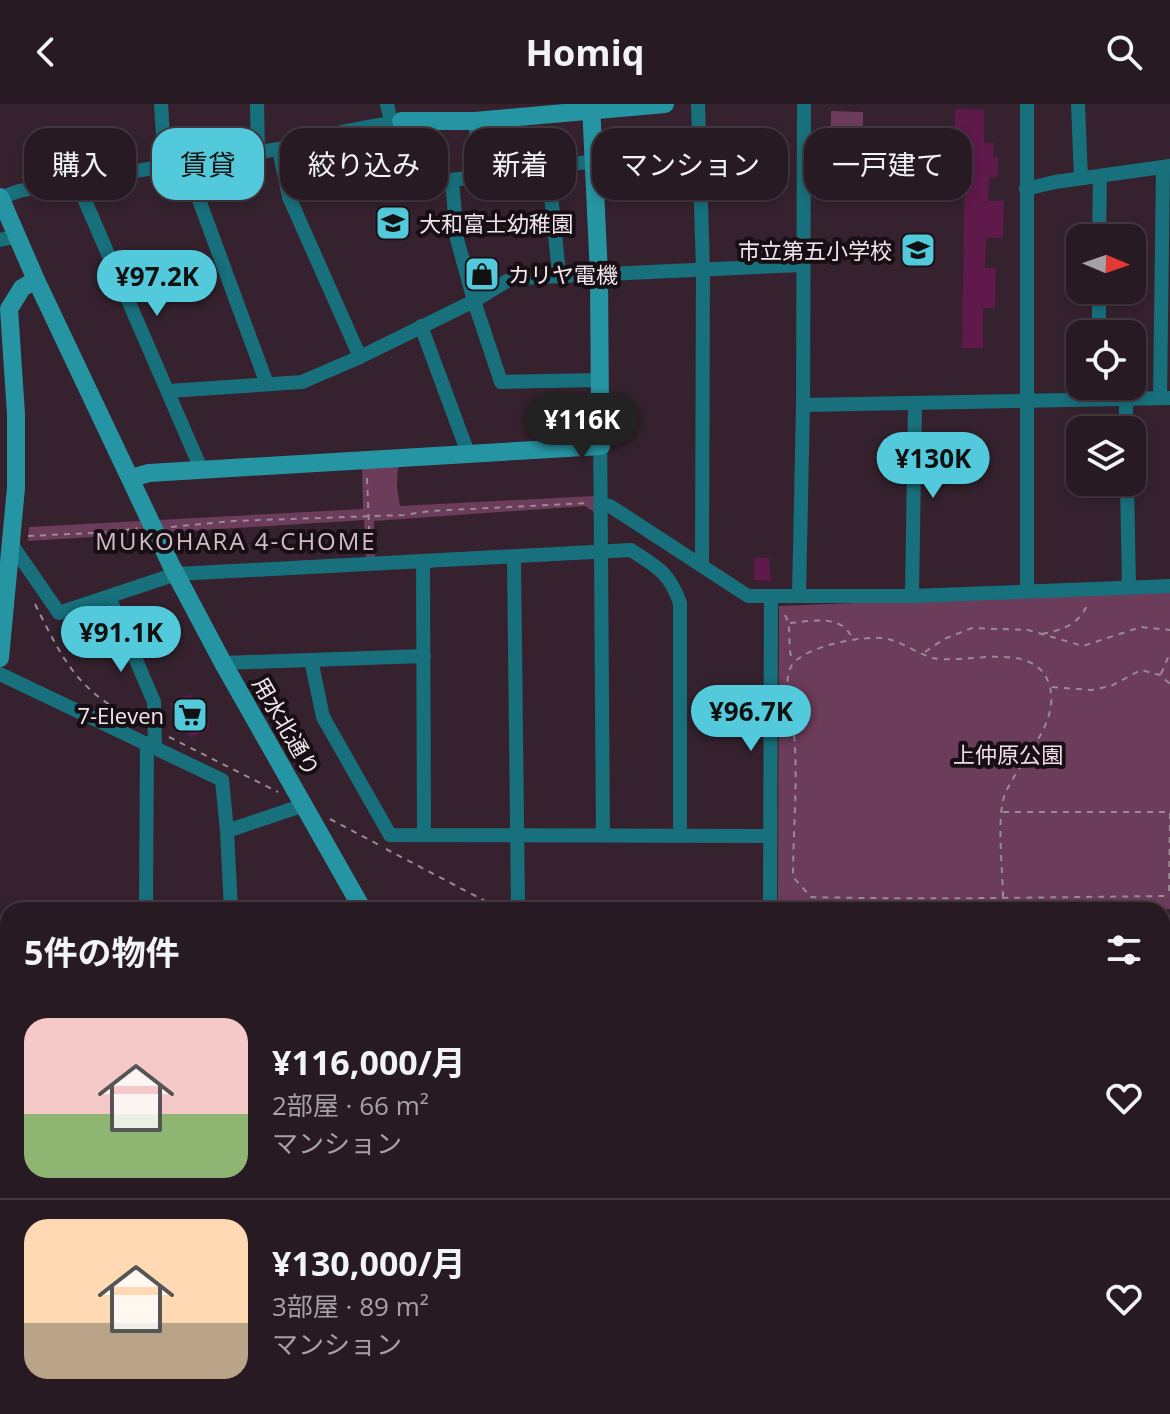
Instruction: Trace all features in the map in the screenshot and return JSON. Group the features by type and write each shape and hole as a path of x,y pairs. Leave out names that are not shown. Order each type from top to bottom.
{"street":[{"path":"161,104 163,128"},
{"path":"257,104 258,128"},
{"path":"387,104 396,121"},
{"path":"264,151 396,121 475,121 591,107 665,104"},
{"path":"698,104 703,270 702,565"},
{"path":"799,595 804,104"},
{"path":"1027,104 1027,591"},
{"path":"1078,104 1081,178"},
{"path":"591,107 592,128"},
{"path":"475,121 481,176 452,180 457,239 501,382 601,380"},
{"path":"279,149 289,197 360,357"},
{"path":"559,274 548,165 592,162"},
{"path":"1026,189 1166,167 1165,398"},
{"path":"1099,224 1100,176"},
{"path":"0,198 24,190"},
{"name":"用水北通り","path":"0,198 9,238 36,280 153,528 223,663 359,902"},
{"path":"85,200 202,471"},
{"path":"199,200 267,384"},
{"path":"596,200 601,380 603,835"},
{"path":"169,391 302,382 474,301 507,281 559,274 599,275 802,265"},
{"path":"0,658 16,488 16,414 9,309 22,288 36,280"},
{"path":"421,326 468,453"},
{"path":"803,405 1027,401 1066,397"},
{"path":"912,596 915,403"},
{"path":"131,478 140,474 601,446"},
{"path":"1127,496 1129,587"},
{"path":"601,504 610,506 748,596 912,596 1170,586"},
{"path":"13,540 59,613 109,597 174,569 423,562 631,550 659,568 673,583 680,603 680,835"},
{"path":"514,558 518,902"},
{"path":"423,562 424,835"},
{"path":"109,597 154,702 146,902"},
{"path":"770,902 771,597"},
{"path":"223,663 424,656"},
{"path":"311,660 323,717 390,835 770,836"},
{"path":"0,674 152,740 222,780 231,902"},
{"path":"227,831 304,805"}],"path":[{"path":"367,476 371,564"},
{"path":"13,540 233,521 601,504"},
{"path":"1041,634 1059,631 1074,623 1086,610 1091,589"},
{"path":"34,601 58,650 96,698 152,740 277,791"},
{"path":"790,623 838,622 848,629 852,639"},
{"path":"924,653 944,639 972,628 1028,630 1083,646 1141,627 1170,630"},
{"path":"1002,812 1170,812 1169,896 840,898 811,897 793,877 795,736 787,677 794,663 824,646 852,639 884,638 933,658 997,656 1028,662 1041,670 1050,686 1046,725 1005,794 1002,812 1003,897"},
{"path":"1160,675 1170,653"},
{"path":"1050,686 1091,690 1111,686 1141,670 1160,675 1170,684"},
{"path":"331,820 487,902"}],"green space":[{"path":"831,111 863,112 863,128 831,128"},
{"path":"398,465 400,506 594,496 594,512 585,506 374,521 375,559 366,560 364,520 28,541 29,527 363,509 362,468"},
{"name":"上仲原公園","path":"1170,591 1170,902 779,902 779,606"}],"building":[{"path":"955,109 984,110 984,143 994,143 993,157 998,157 997,178 989,177 988,201 1004,201 1003,238 986,238 985,268 996,268 995,308 983,308 983,348 962,348 964,200 972,200 972,128 955,128"},
{"path":"754,558 769,558 771,581 754,580"},
{"name":"7-Eleven","path":"190,694 210,727 191,738 170,704"}],"place":[{"name":"大和富士幼稚園","path":"393,223"},
{"name":"市立第五小学校","path":"918,250"},
{"name":"カリヤ電機","path":"482,274"},
{"name":"7-Eleven","path":"190,715"}],"district":[{"name":"MUKOHARA 4-CHOME","path":"236,540"}]}
